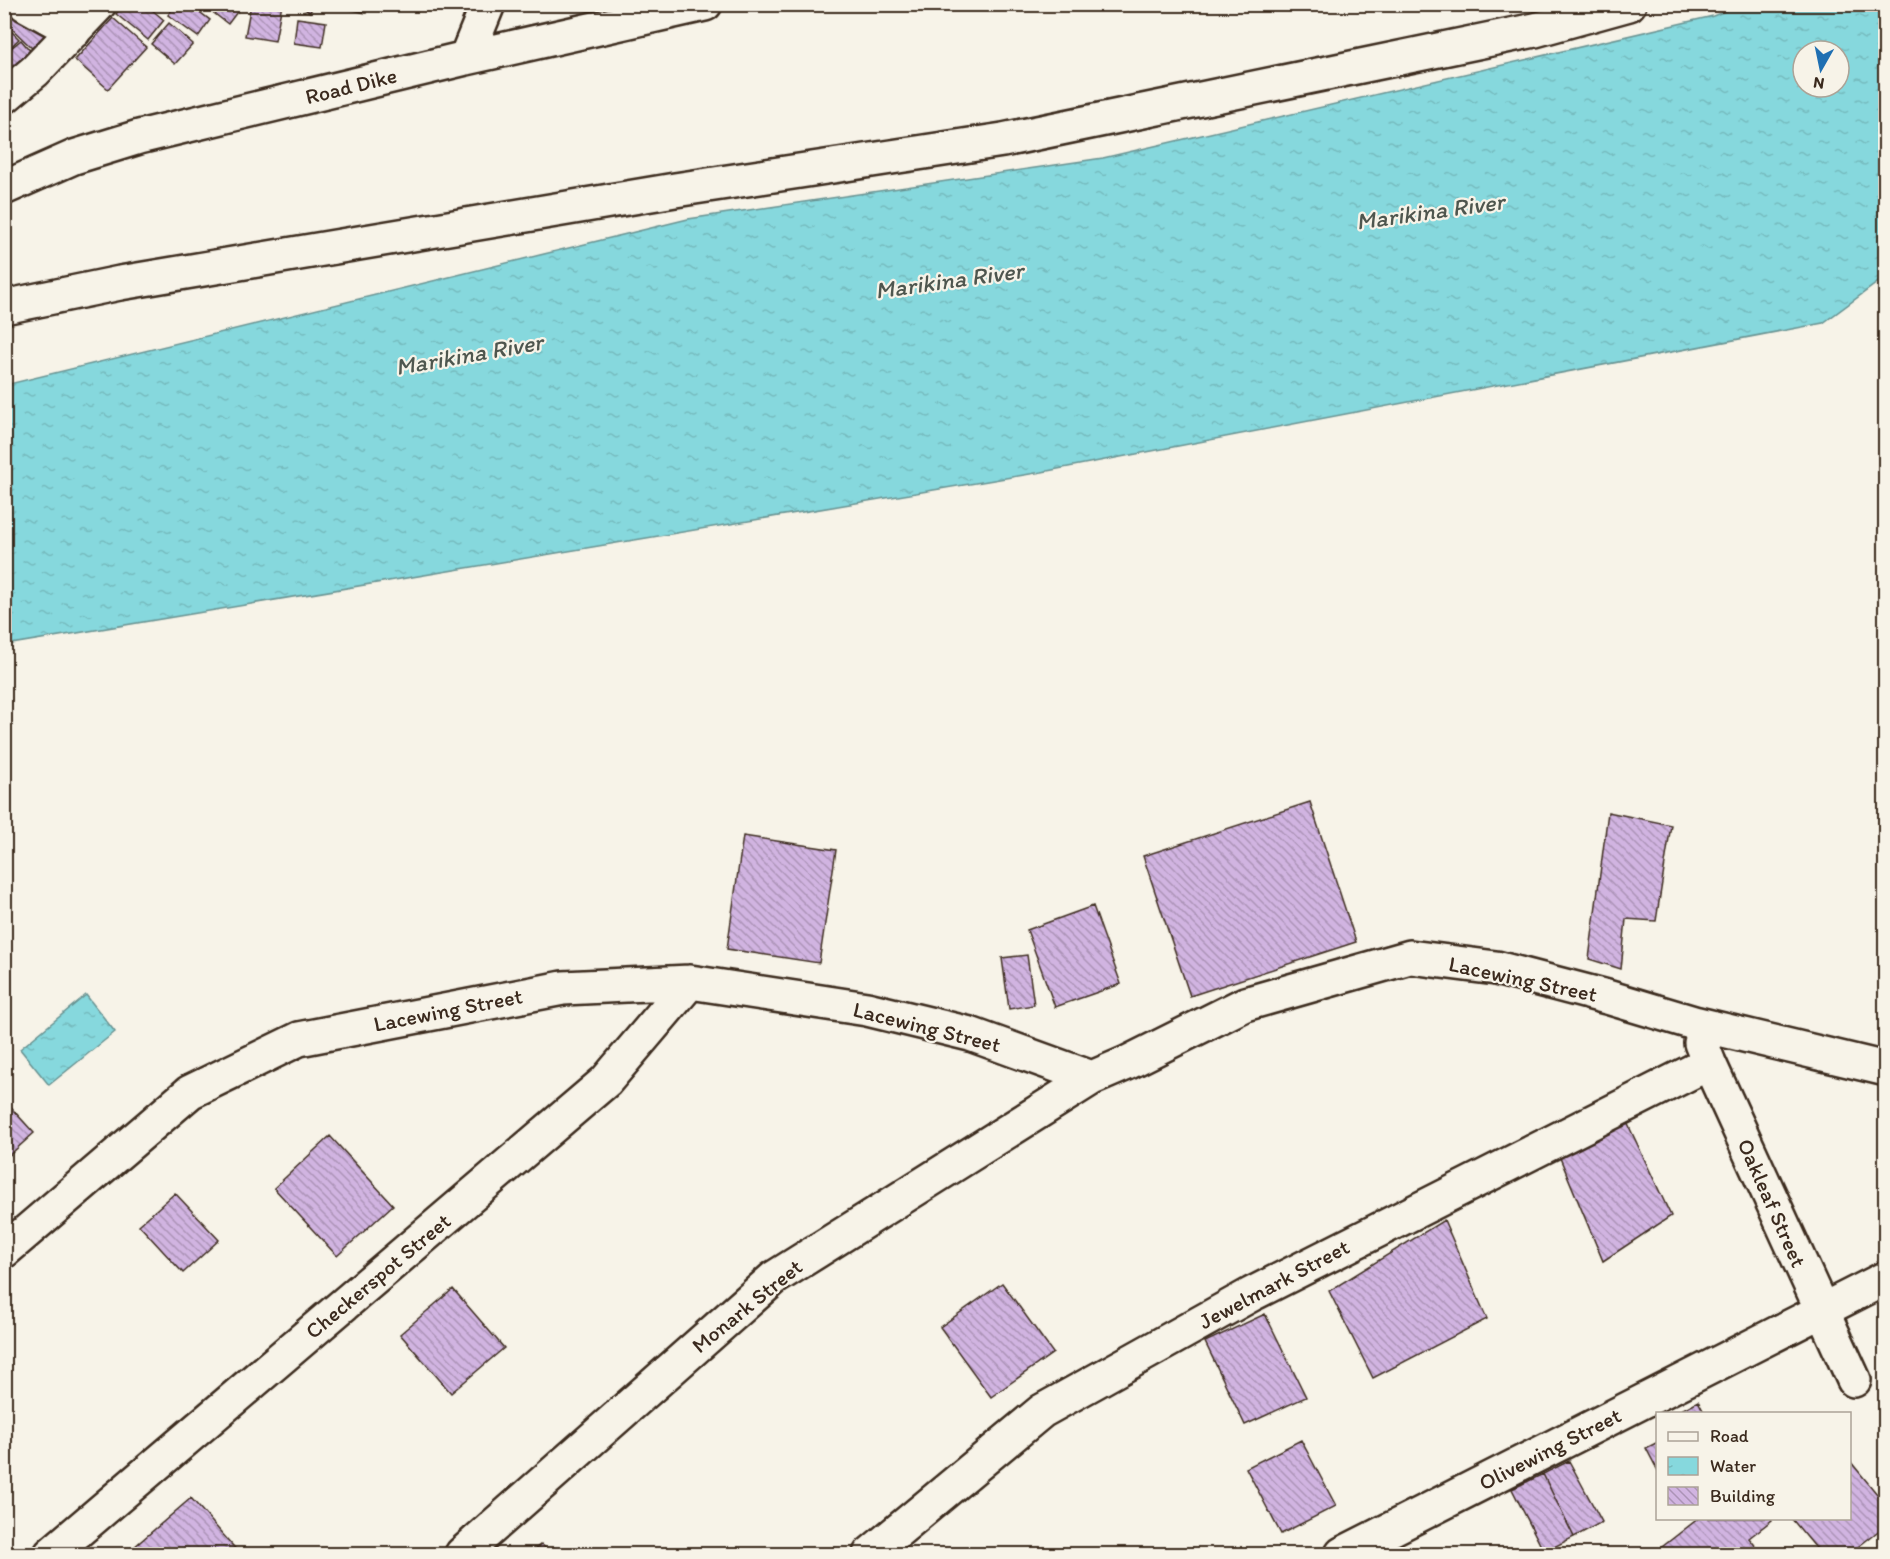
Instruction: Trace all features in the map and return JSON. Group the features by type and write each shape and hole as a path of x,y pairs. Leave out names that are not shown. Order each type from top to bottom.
{"street":[{"path":"26,4 74,31"},
{"path":"4,98 35,71 99,4"},
{"path":"466,58 488,4"},
{"name":"Road Dike","path":"4,188 74,157 139,137 466,58 705,4"},
{"path":"4,307 131,281 663,192 1003,140 1535,30 1629,4"},
{"name":"Lacewing Street","path":"4,1251 190,1092 299,1039 562,988 690,982 867,1009 970,1034 1092,1078 1245,1004 1410,957 1496,968 1694,1023 1886,1069"},
{"name":"Checkerspot Street","path":"51,1554 606,1081 690,982"},
{"name":"Oakleaf Street","path":"1694,1023 1709,1063 1854,1380"},
{"name":"Jewelmark Street","path":"870,1554 1042,1411 1252,1294 1709,1063"},
{"name":"Monark Street","path":"462,1554 774,1278 1092,1078"},
{"path":"1821,1310 1886,1278"},
{"name":"Olivewing Street","path":"1342,1554 1821,1310"}],"water":[{"name":"Marikina River","path":"1740,5 1885,5 1885,277 1823,323 1042,472 5,645 5,385 688,219 1103,158 1713,16"},
{"path":"86,995 115,1032 49,1085 20,1049"}],"building":[{"path":"20,4 52,37 36,52 4,21"},
{"path":"124,4 155,4 151,9 164,20 148,40 116,14"},
{"path":"169,4 189,4 210,20 198,37 168,15 173,8"},
{"path":"202,4 243,4 228,24"},
{"path":"251,4 282,4 275,41 245,36"},
{"path":"295,4 314,4 310,12"},
{"path":"328,4 368,4 366,13"},
{"path":"113,18 146,47 108,89 75,60"},
{"path":"297,18 326,22 322,47 294,43"},
{"path":"169,23 193,44 175,64 151,44"},
{"path":"4,24 19,39 4,53"},
{"path":"21,40 33,54 9,76 4,71 4,54"},
{"path":"1310,802 1356,942 1190,996 1143,856"},
{"path":"1608,812 1671,825 1656,921 1626,919 1621,969 1589,959"},
{"path":"743,836 836,850 819,963 727,949"},
{"path":"1093,906 1121,984 1055,1007 1027,930"},
{"path":"1027,955 1034,1005 1009,1009 1002,958"},
{"path":"4,1100 34,1133 4,1160"},
{"path":"1625,1118 1671,1216 1603,1261 1558,1153"},
{"path":"330,1136 393,1205 337,1256 274,1188"},
{"path":"175,1193 219,1240 183,1273 139,1225"},
{"path":"1444,1220 1487,1319 1373,1378 1329,1291"},
{"path":"1002,1283 1053,1353 991,1397 940,1327"},
{"path":"453,1289 504,1348 451,1393 400,1334"},
{"path":"1265,1314 1306,1397 1245,1425 1205,1342"},
{"path":"1698,1401 1704,1412 1678,1412"},
{"path":"1301,1440 1336,1506 1281,1534 1246,1468"},
{"path":"1656,1443 1656,1467 1646,1448"},
{"path":"1569,1461 1602,1522 1574,1537 1543,1474"},
{"path":"1851,1462 1886,1505 1886,1525 1849,1554 1821,1554 1793,1520 1851,1520"},
{"path":"1543,1474 1574,1537 1544,1552 1512,1489"},
{"path":"191,1498 240,1554 126,1554"},
{"path":"1696,1520 1772,1520 1749,1538 1762,1554 1653,1554"},
{"path":"541,1544 552,1554 530,1554"}]}
